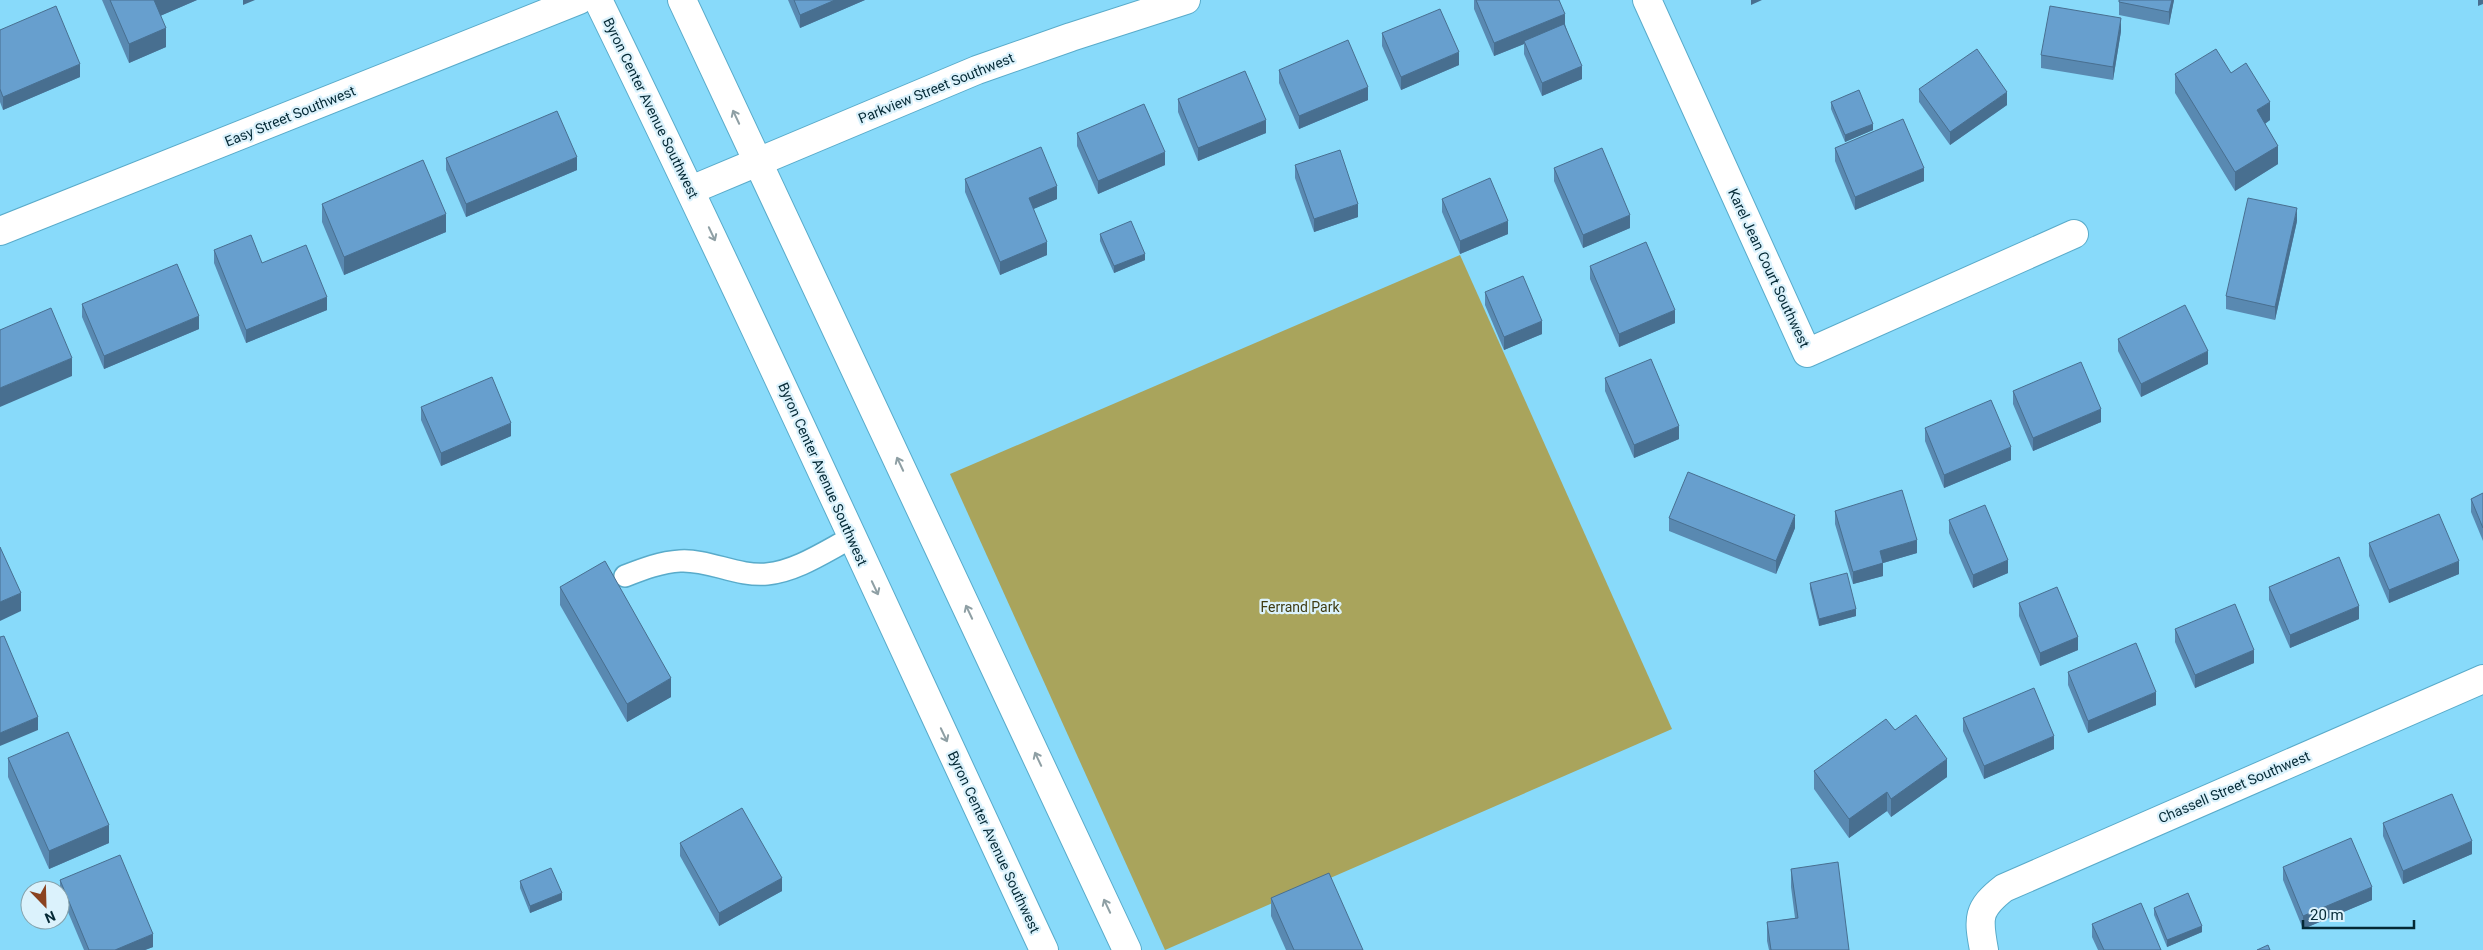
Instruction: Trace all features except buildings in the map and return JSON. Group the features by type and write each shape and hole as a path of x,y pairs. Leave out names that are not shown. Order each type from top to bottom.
{"street":[{"name":"Easy Street Southwest","path":"0,231 579,0"},
{"name":"Byron Center Avenue Southwest","path":"598,0 691,190 770,358 1044,950"},
{"path":"682,0 1128,950"},
{"name":"Parkview Street Southwest","path":"691,190 757,161 1019,54 1186,0"},
{"name":"Karel Jean Court Southwest","path":"1647,0 1807,353 2074,234"},
{"name":"Chassell Street Southwest","path":"1984,950 1979,922 1989,900 2004,888 2032,874 2483,679"}],"lane":[{"path":"625,576 655,565 682,560 755,575 770,574 808,560 852,538"}],"green space":[{"name":"Ferrand Park","path":"1460,255 1672,729 1165,950 950,474"}]}
